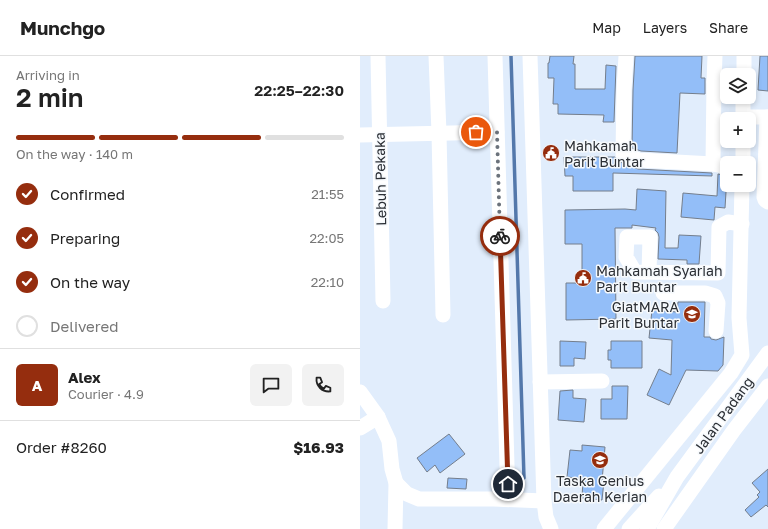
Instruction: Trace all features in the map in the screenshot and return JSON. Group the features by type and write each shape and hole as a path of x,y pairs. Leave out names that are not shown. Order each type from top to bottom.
{"street":[{"name":"Lebuh Pekaka","path":"378,56 383,301"},
{"path":"436,56 443,315"},
{"path":"495,56 508,500"},
{"path":"530,56 544,501 546,517 551,529"},
{"path":"626,56 623,154 639,160 720,165"},
{"path":"714,56 720,78"},
{"path":"744,56 744,68"},
{"path":"720,156 721,104"},
{"path":"756,117 767,117 764,196 765,200 768,202"},
{"path":"360,135 497,132"},
{"path":"604,529 731,373 742,355 739,318 742,192"},
{"path":"649,272 718,273 719,227 728,222 742,224"},
{"path":"663,292 705,293 716,296 718,303 716,331"},
{"path":"718,303 740,302"},
{"name":"Jalan Padang","path":"647,529 677,477 768,353"},
{"path":"540,382 602,380"},
{"path":"664,529 734,430 768,386"},
{"path":"360,392 378,417 389,441 392,469 396,483 395,529"},
{"path":"360,428 378,417"},
{"name":"Jalan Padang","path":"629,529 677,477"},
{"path":"396,483 407,494 419,499 544,501"}],"building":[{"path":"550,56 574,56 573,64 575,64 575,89 605,89 606,65 616,66 614,122 603,122 604,115 558,114 558,104 553,104 554,78 548,78 548,63"},
{"path":"635,56 702,56 701,78 705,78 705,94 680,93 677,153 641,151 632,148"},
{"path":"760,56 768,56 768,91 758,90"},
{"path":"564,157 615,157 620,162 638,169 712,173 712,176 613,173 613,191 573,191 573,176 565,176"},
{"path":"718,174 720,174 720,192 726,192 725,208 715,207 714,220 681,217 683,193 717,196"},
{"path":"637,189 666,191 665,248 678,248 679,235 701,236 699,264 687,264 687,260 658,259 659,237 655,230 656,228 632,225 632,228 615,228 616,319 566,320 566,283 582,283 582,244 565,244 565,210 636,210"},
{"path":"678,302 705,302 704,337 710,337 711,339 716,340 724,337 723,365 718,371 686,370 669,405 647,395 659,369 671,375 672,340 649,338 652,310 677,312"},
{"path":"560,341 586,342 585,359 574,358 574,366 560,366"},
{"path":"611,341 642,341 642,368 611,368 611,360 608,360 608,350 611,350"},
{"path":"612,386 628,386 627,419 601,419 601,399 612,399"},
{"path":"573,390 573,398 586,399 584,422 558,420 560,391"},
{"path":"449,434 465,454 440,473 435,465 427,472 417,458"},
{"path":"582,445 605,447 602,500 582,498 583,479 567,477 570,450 582,451"},
{"path":"768,469 768,507 766,505 751,517 745,510 759,497 757,495 760,492 752,483"},
{"path":"448,478 467,479 466,489 447,488"}],"waterway":[{"path":"511,56 524,478"}],"way so far":[{"path":"476,132 497,132 500,236"}],"place":[{"name":"Mahkamah Parit Buntar","path":"551,153"},
{"name":"Mahkamah Syariah Parit Buntar","path":"583,278"},
{"name":"GiatMARA Parit Buntar","path":"692,314"},
{"name":"Taska Genius Daerah Kerian","path":"600,460"}],"route":[{"path":"500,236 508,484"}]}
